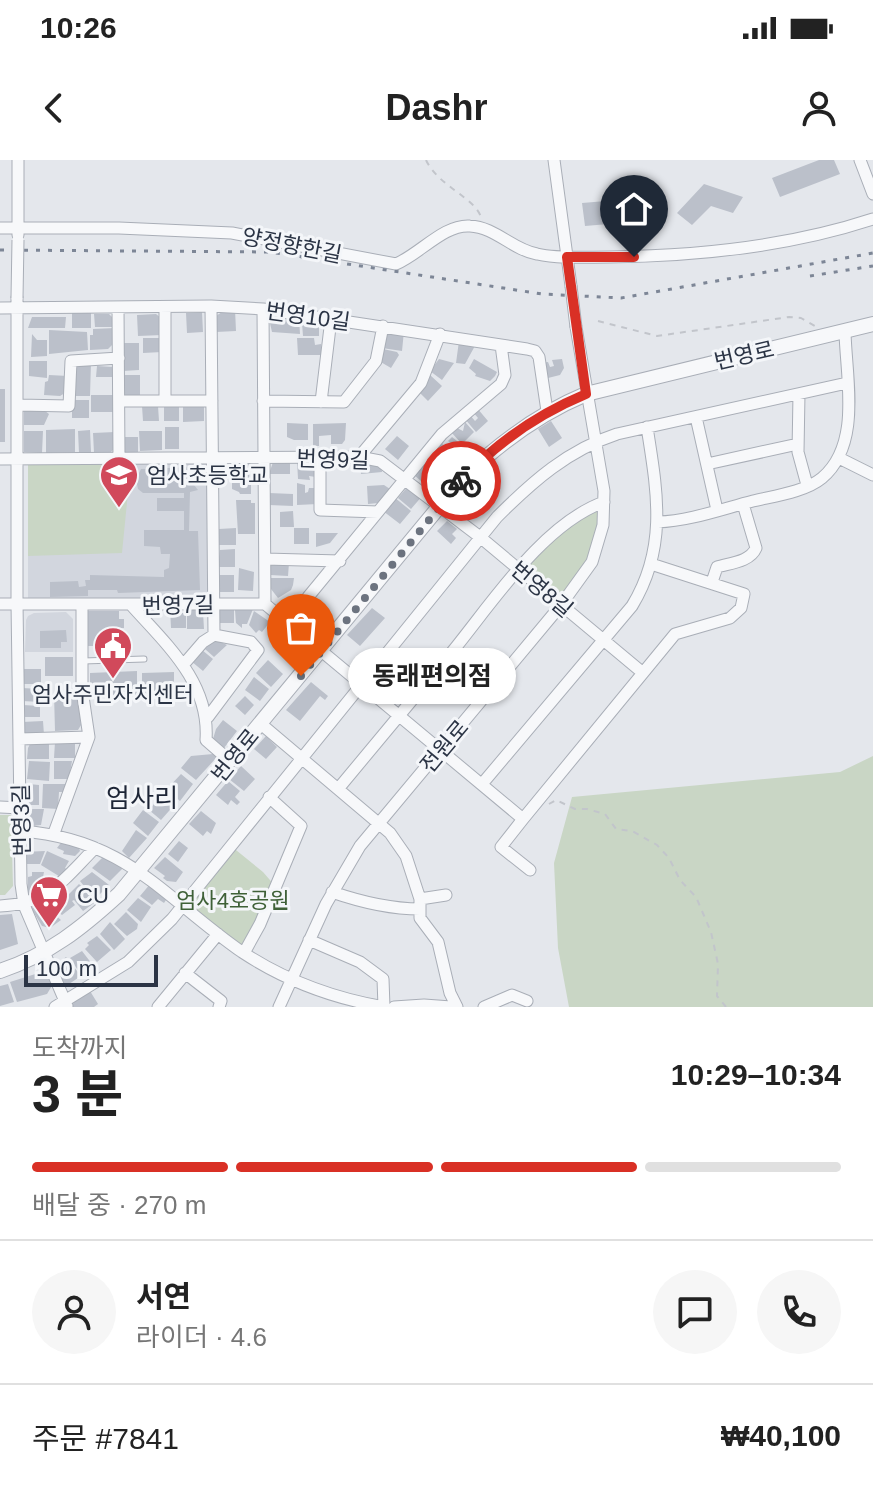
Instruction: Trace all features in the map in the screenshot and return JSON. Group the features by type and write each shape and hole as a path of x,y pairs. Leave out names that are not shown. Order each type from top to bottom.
{"street":[{"path":"18,160 18,234"},
{"name":"전원로","path":"279,1007 332,892 360,846 561,605 592,562 603,525 604,502 554,160"},
{"path":"860,160 873,194"},
{"path":"486,229 537,255 698,255 781,242 873,219"},
{"name":"양정향한길","path":"0,228 18,234 119,228 232,233 396,264 409,259 442,235 469,225 486,229"},
{"name":"번영3길","path":"18,234 17,603 24,905 63,1005"},
{"name":"번영10길","path":"0,308 17,303 263,309 535,351 539,357 547,411"},
{"path":"211,306 214,635"},
{"path":"118,307 119,459"},
{"path":"165,307 165,401"},
{"path":"263,309 265,604 523,819"},
{"path":"321,402 331,319"},
{"name":"번영로","path":"0,971 43,954 85,926 119,894 483,458 547,411 586,394 873,324"},
{"path":"263,401 344,402 376,361 383,326"},
{"path":"658,522 743,504 821,479 839,458 848,411 845,332"},
{"path":"359,457 421,383 440,334"},
{"path":"308,597 442,434 501,384 505,375 501,345"},
{"path":"18,405 69,406 71,361 119,358"},
{"path":"63,1005 128,962 149,943 480,537 538,477 595,441 847,383"},
{"path":"799,394 798,444 807,485"},
{"path":"119,401 212,401"},
{"path":"696,417 717,510"},
{"path":"482,784 638,597 651,564 658,522 658,501 647,427"},
{"path":"707,464 798,444"},
{"path":"320,457 320,510 378,512"},
{"name":"번영9길","path":"0,459 359,457 380,461 441,507"},
{"path":"839,458 873,475"},
{"path":"338,789 519,570 572,519 604,502"},
{"path":"712,582 717,567 745,559 753,555 756,548 743,504"},
{"name":"번영8길","path":"441,507 643,673"},
{"path":"265,559 340,561"},
{"path":"530,870 501,847 523,819 675,634 730,618 741,608 744,594 651,564"},
{"name":"번영7길","path":"0,604 265,604"},
{"path":"54,833 89,737 82,690 82,604"},
{"path":"132,606 184,664 208,717 206,740 230,761"},
{"path":"184,664 203,642 214,635 251,642 258,650 208,717"},
{"path":"261,724 399,843 420,904 420,918 438,942 454,1007 394,1007"},
{"path":"19,739 89,737"},
{"path":"244,953 260,924 301,826 269,797"},
{"path":"0,807 21,808"},
{"path":"21,831 54,833 141,870 218,934 291,980 341,999 384,1007 383,979 360,962 309,940"},
{"path":"0,906 24,905 53,890 95,848"},
{"path":"332,892 362,902 420,904 446,895"},
{"path":"158,1007 218,934"},
{"path":"185,973 221,1001 219,1007"},
{"path":"484,1007 512,995 527,1001"}],"lane":[{"path":"82,661 144,659"}],"path":[{"path":"426,160 445,186 478,209 486,229"},
{"path":"598,321 657,336 789,317 801,318 825,336"},
{"path":"537,802 543,806 556,800 575,809 598,810 616,829 632,831 649,839 669,858 680,880 696,897 711,932 718,964 717,996 726,1007"}],"shaded area":[{"name":"엄사초등학교","path":"28,462 210,462 208,600 28,607"},
{"path":"66,612 73,619 73,652 25,652 28,616"}],"green space":[{"path":"28,462 131,462 122,553 28,556"},
{"path":"604,502 598,546 561,605 519,570 549,539"},
{"path":"873,756 873,1007 569,1007 558,948 554,863 572,797 840,772"},
{"path":"0,815 11,815 13,886 5,895 0,895"},
{"name":"엄사4호공원","path":"231,846 276,887 244,953 184,905"}],"building":[{"path":"819,160 834,160 840,174 780,197 772,178"},
{"path":"704,184 743,197 733,213 711,206 692,225 677,213"},
{"path":"642,198 644,221 585,226 582,203"},
{"path":"91,309 91,328 72,328 72,310"},
{"path":"235,309 236,331 216,332 216,316 225,310"},
{"path":"202,312 203,332 187,333 186,313"},
{"path":"94,314 109,314 113,318 113,327 95,327"},
{"path":"156,314 161,318 162,335 138,336 137,315"},
{"path":"270,314 299,318 300,334 272,332"},
{"path":"32,317 66,317 65,328 28,328"},
{"path":"319,322 319,336 303,336 302,323"},
{"path":"115,328 113,344 108,349 90,350 93,329"},
{"path":"49,330 87,332 88,350 49,354"},
{"path":"404,331 402,351 382,348 383,332"},
{"path":"32,334 37,340 47,340 47,356 31,357"},
{"path":"143,338 162,338 162,352 143,353"},
{"path":"297,338 314,338 315,345 321,344 322,355 298,355"},
{"path":"459,341 476,344 465,364 456,363"},
{"path":"121,343 139,343 139,370 123,371"},
{"path":"383,349 399,355 391,368 379,361"},
{"path":"439,359 454,363 442,380 430,371"},
{"path":"474,359 497,372 490,381 475,376 469,368"},
{"path":"562,359 564,368 560,375 544,379 541,363 548,362 550,367 554,366 552,360"},
{"path":"29,361 47,361 47,378 29,376"},
{"path":"74,362 91,362 90,396 74,396"},
{"path":"97,366 114,367 114,377 96,377"},
{"path":"49,375 68,376 65,393 60,396 44,395"},
{"path":"124,375 140,375 140,396 125,395"},
{"path":"430,375 442,386 428,401 417,390"},
{"path":"0,389 5,389 5,442 0,442"},
{"path":"91,395 115,395 115,412 91,412"},
{"path":"72,400 89,400 89,418 72,418"},
{"path":"183,405 204,405 204,421 183,422"},
{"path":"142,406 158,406 159,421 143,421"},
{"path":"164,406 179,406 179,421 164,421"},
{"path":"477,408 488,421 476,432 465,419 470,415 475,421 478,418 473,412"},
{"path":"24,411 45,411 49,414 44,425 24,425"},
{"path":"551,421 562,438 549,447 538,429"},
{"path":"465,422 474,432 462,444 451,432 457,428 463,431"},
{"path":"287,423 308,424 308,440 287,437"},
{"path":"346,423 342,444 331,444 331,435 319,436 319,446 313,446 313,424"},
{"path":"165,427 179,427 179,449 165,449"},
{"path":"75,429 75,452 46,453 46,430"},
{"path":"90,430 91,452 79,453 78,431"},
{"path":"24,431 43,431 42,453 24,452"},
{"path":"139,431 162,431 162,450 140,451"},
{"path":"115,432 115,448 110,453 94,453 93,433"},
{"path":"397,436 409,446 398,460 385,449"},
{"path":"122,437 138,437 138,452 122,452"},
{"path":"452,437 462,445 451,457 439,446 448,447"},
{"path":"297,460 313,461 316,477 298,479"},
{"path":"234,461 246,461 250,465 249,478 235,477"},
{"path":"290,461 290,474 269,474 273,462"},
{"path":"360,461 381,464 382,472 361,474"},
{"path":"423,464 437,473 428,487 414,475"},
{"path":"194,467 194,485 198,490 190,492 189,531 198,531 200,590 118,593 117,590 88,590 88,596 50,597 50,582 78,581 79,587 86,586 85,580 90,580 90,575 164,577 164,570 169,568 170,554 161,554 160,547 144,546 144,530 184,530 184,511 157,511 157,498 184,498 184,493 143,493 138,489 136,479 141,469"},
{"path":"232,479 251,479 251,494 240,494 232,489"},
{"path":"297,483 305,485 305,493 309,488 317,488 318,504 297,505"},
{"path":"410,484 423,495 411,509 398,498"},
{"path":"384,485 390,489 378,503 368,504 367,486"},
{"path":"269,493 293,494 293,506 269,505"},
{"path":"394,497 411,511 400,524 383,511"},
{"path":"236,500 255,503 255,534 238,534"},
{"path":"293,511 294,527 280,527 280,512"},
{"path":"447,521 457,529 452,534 456,538 451,544 437,531"},
{"path":"236,528 236,545 219,545 219,529"},
{"path":"294,528 309,528 309,544 294,544"},
{"path":"316,533 338,533 330,543 316,547"},
{"path":"235,549 235,567 218,567 220,550"},
{"path":"274,562 289,563 288,576 270,575 269,567"},
{"path":"239,568 254,572 253,591 238,590"},
{"path":"219,575 234,575 234,592 219,592"},
{"path":"271,578 294,578 291,590 278,598 271,589"},
{"path":"170,608 175,608 175,613 186,613 186,628 171,628"},
{"path":"372,608 385,618 360,646 347,635"},
{"path":"187,609 203,612 204,629 187,629"},
{"path":"234,609 234,623 217,623 217,612"},
{"path":"253,609 242,628 236,623 235,610"},
{"path":"88,611 119,611 119,619 124,619 124,628 118,628 118,640 101,641 101,646 87,646"},
{"path":"254,611 270,622 262,632 259,630 256,633 249,625"},
{"path":"66,630 67,642 61,642 61,648 40,648 40,631"},
{"path":"214,639 227,645 214,657 205,649"},
{"path":"202,650 213,659 203,671 191,661"},
{"path":"45,657 73,657 73,676 45,676"},
{"path":"268,660 283,674 271,687 256,673"},
{"path":"21,669 41,669 41,684 21,684"},
{"name":"엄사주민자치센터","path":"137,671 137,695 94,698 90,673"},
{"path":"174,672 174,693 142,694 142,673"},
{"path":"254,677 269,689 260,701 245,690"},
{"path":"311,682 328,696 325,700 320,696 300,721 286,710"},
{"path":"22,688 41,689 41,702 22,701"},
{"path":"77,693 81,725 78,730 55,731 54,694"},
{"path":"245,696 254,705 245,715 235,706"},
{"path":"23,705 40,706 40,717 22,717"},
{"path":"223,720 237,731 224,748 213,739"},
{"path":"43,721 44,735 22,736 22,722"},
{"path":"266,736 277,747 266,759 254,749"},
{"path":"31,742 49,743 49,759 27,759"},
{"path":"55,742 75,742 75,758 54,758"},
{"path":"213,754 217,757 196,780 181,768 191,756"},
{"path":"29,761 50,762 49,781 27,779"},
{"path":"54,761 72,761 69,779 54,779"},
{"path":"241,766 255,779 244,791 229,779"},
{"path":"181,774 193,784 180,801 167,789"},
{"path":"228,781 240,791 235,797 240,802 237,805 231,800 228,805 216,795"},
{"path":"29,784 39,785 39,805 29,805"},
{"path":"43,784 66,784 65,792 59,792 58,809 42,808"},
{"path":"164,792 176,803 161,820 149,810"},
{"path":"28,809 44,809 41,825 32,826 28,822"},
{"path":"143,810 159,822 148,836 133,823"},
{"path":"201,811 216,823 211,834 207,831 203,836 189,824"},
{"path":"136,830 147,838 129,858 122,851"},
{"path":"63,840 78,845 80,851 75,856 63,854 64,851 57,848"},
{"path":"179,841 188,848 178,862 168,854"},
{"path":"45,851 40,864 24,864 23,852"},
{"path":"47,851 69,861 65,868 69,871 62,878 41,865"},
{"path":"104,856 123,868 110,881 92,868"},
{"path":"165,857 183,872 176,882 167,881 154,868"},
{"path":"32,872 44,872 42,882 46,882 48,887 36,896 27,896 28,877 32,876"},
{"path":"92,872 109,885 97,897 80,881"},
{"path":"151,883 168,897 164,903 158,899 152,905 140,896"},
{"path":"79,884 97,901 83,911 74,900 75,905 62,915 41,899 62,891 67,896"},
{"path":"138,898 151,907 141,922 127,910"},
{"path":"38,905 46,907 61,920 50,928 42,926 31,908"},
{"path":"126,912 138,924 137,929 127,936 114,924"},
{"path":"12,914 18,944 0,950 0,915"},
{"path":"110,922 125,939 114,950 100,934"},
{"path":"97,936 111,950 97,962 85,949 89,945 87,943"},
{"path":"82,951 92,964 88,966 91,969 81,975 70,958"},
{"path":"66,957 81,976 69,984 63,983 54,966"},
{"path":"48,970 53,984 47,994 17,1002 10,982"},
{"path":"8,984 14,1002 0,1006 0,986"},
{"path":"90,991 98,1004 94,1007 72,1007 74,1001"}],"railway":[{"path":"0,250 270,252 542,294 621,298 873,253"},
{"path":"810,276 873,266"}],"way so far":[{"path":"301,676 461,481"}],"place":[{"name":"엄사초등학교","path":"119,509"},
{"name":"동래편의점","path":"301,676"},
{"name":"엄사주민자치센터","path":"113,680"},
{"name":"CU","path":"49,929"}],"district":[{"name":"엄사리","path":"142,798"}],"route":[{"path":"461,481 483,458 532,421 586,394 567,257 634,257"}]}
